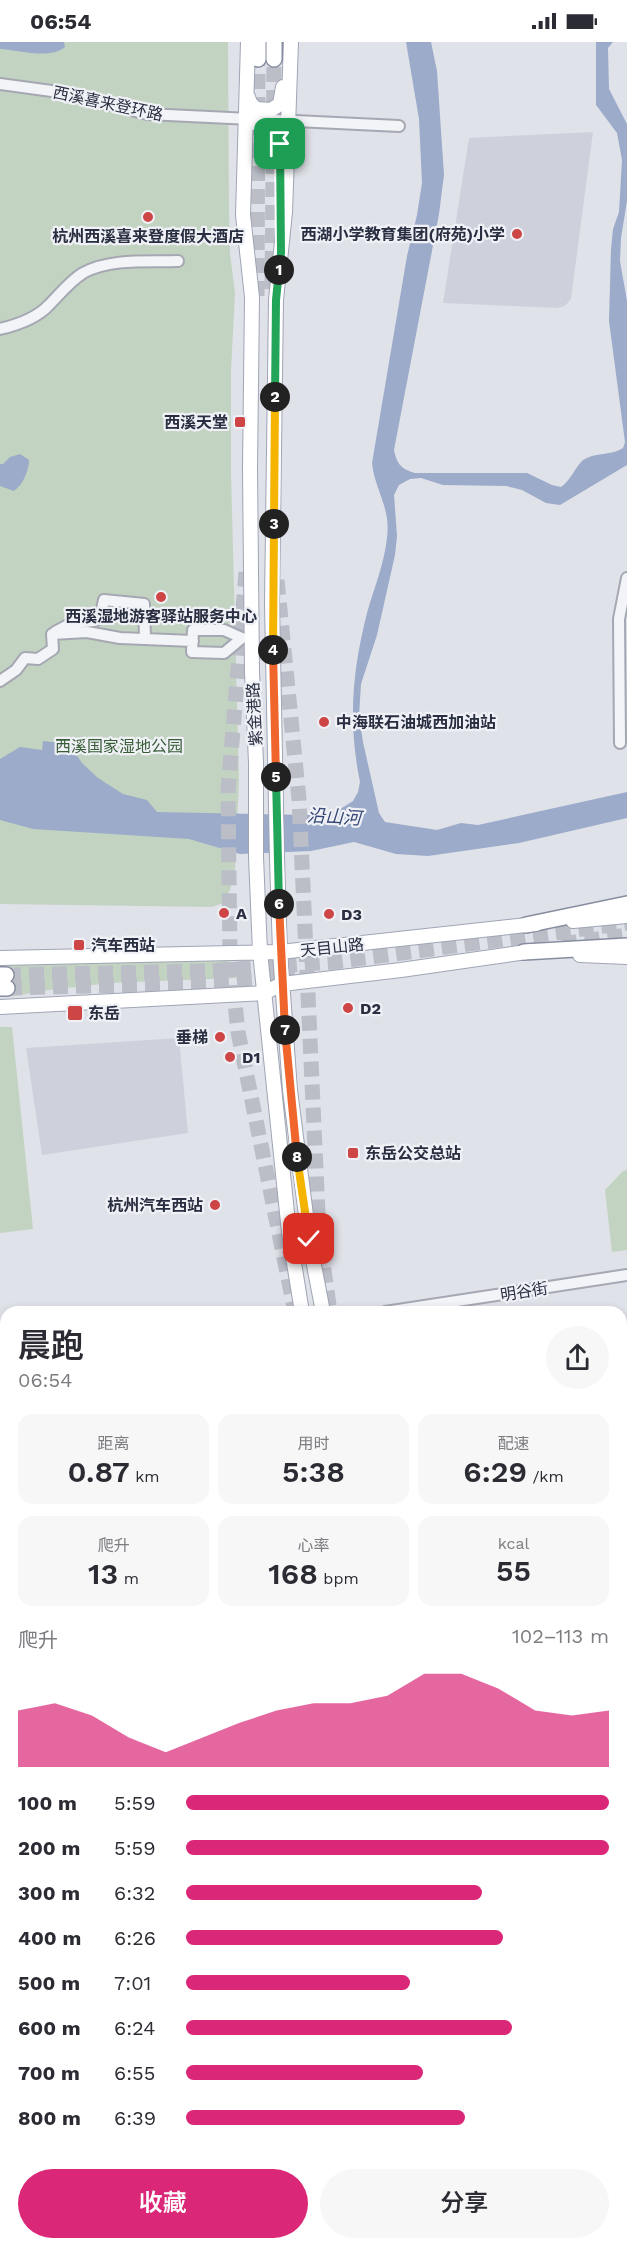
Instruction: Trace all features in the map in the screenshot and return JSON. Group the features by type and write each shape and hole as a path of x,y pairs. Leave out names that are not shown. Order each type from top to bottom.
{"highway":[{"path":"258,42 258,59"},
{"path":"274,42 274,59"},
{"path":"526,925 627,904"},
{"path":"524,952 627,946"}],"main road":[{"name":"紫金港路","path":"248,42 243,215 252,297 250,481 256,857 264,993 289,1232 301,1306"},
{"path":"248,95 253,107 261,111 271,110 280,104 285,42"},
{"name":"紫金港路","path":"291,42 285,212 276,300 272,603 277,858 282,984 297,1156 322,1306"},
{"path":"247,120 275,134 280,144 281,253"},
{"name":"天目山路","path":"0,958 280,952 627,916"},
{"name":"天目山路","path":"0,1007 264,993 282,984 627,939"},
{"name":"天目山路","path":"524,952 627,957"}],"street":[{"name":"西溪喜来登环路","path":"0,84 59,92 147,114 399,126"},
{"path":"0,329 42,312 67,286 93,269 122,263 178,261"},
{"path":"620,743 619,619 627,578"},
{"path":"52,634 72,623 94,621 100,618 104,600 144,603 145,639"},
{"path":"52,634 87,632 120,638 192,641"},
{"path":"0,681 16,670 25,658 38,659 53,649 52,634"},
{"name":"明谷街","path":"424,1306 627,1275"}],"shaded area":[{"name":"西湖小学教育集团(府苑)小学","path":"593,132 571,299 565,306 557,308 443,303 469,138"},
{"path":"179,1038 188,1133 42,1155 26,1048"}],"green space":[{"name":"西溪国家湿地公园","path":"0,42 228,42 230,253 235,293 231,371 231,473 239,780 235,868 230,890 223,903 212,907 0,904"},
{"path":"234,962 236,978 111,983 9,997 7,964"},
{"path":"0,1027 12,1027 33,1229 0,1233"},
{"path":"627,1170 627,1250 612,1252 605,1190 623,1171"}],"water":[{"path":"0,42 64,42 65,47 42,54 0,49"},
{"name":"沿山河","path":"406,42 431,42 437,71 444,175 439,214 394,450 398,462 406,470 415,473 527,473 561,487 586,458 623,448 625,442 609,321 611,249 613,229 619,212 622,160 617,133 596,105 596,42 613,42 608,48 609,89 627,124 627,201 620,261 627,301 627,465 560,505 546,503 522,490 506,486 443,485 421,478 410,479 399,485 394,495 397,536 395,555 377,635 361,684 359,716 379,813 385,822 437,830 461,823 478,825 627,792 627,818 519,843 428,856 396,854 354,842 311,851 240,854 189,839 33,829 0,820 0,759 20,747 42,750 43,741 69,744 82,763 98,778 123,794 147,800 157,812 309,815 337,811 353,801 358,792 360,782 353,718 355,677 367,613 384,558 388,527 372,463 407,256 422,183 419,119"},
{"path":"20,454 29,460 23,481 14,491 0,486 0,464"}],"tunnel":[{"path":"257,296 258,59"},
{"path":"272,289 274,59"},
{"path":"246,572 228,791 230,956 238,1032 294,1306"},
{"path":"277,580 299,799 319,1235 329,1306"},
{"path":"6,975 208,971 334,962 627,923"},
{"path":"562,944 627,935"},
{"path":"7,988 218,983 295,978"}],"place":[{"name":"杭州西溪喜来登度假大酒店","path":"148,217"},
{"name":"西湖小学教育集团(府苑)小学","path":"517,234"},
{"name":"西溪天堂","path":"240,422"},
{"name":"西溪湿地游客驿站服务中心","path":"161,597"},
{"name":"中海联石油城西加油站","path":"324,722"},
{"name":"A","path":"224,913"},
{"name":"D3","path":"329,914"},
{"name":"汽车西站","path":"79,945"},
{"name":"D2","path":"348,1008"},
{"name":"东岳","path":"75,1013"},
{"name":"垂梯","path":"220,1037"},
{"name":"D1","path":"230,1057"},
{"name":"东岳公交总站","path":"353,1153"},
{"name":"杭州汽车西站","path":"215,1205"}],"route":[{"path":"280,144 282,151 281,253 276,300 275,518 272,603 277,858 280,952 290,1090 309,1239"}]}
